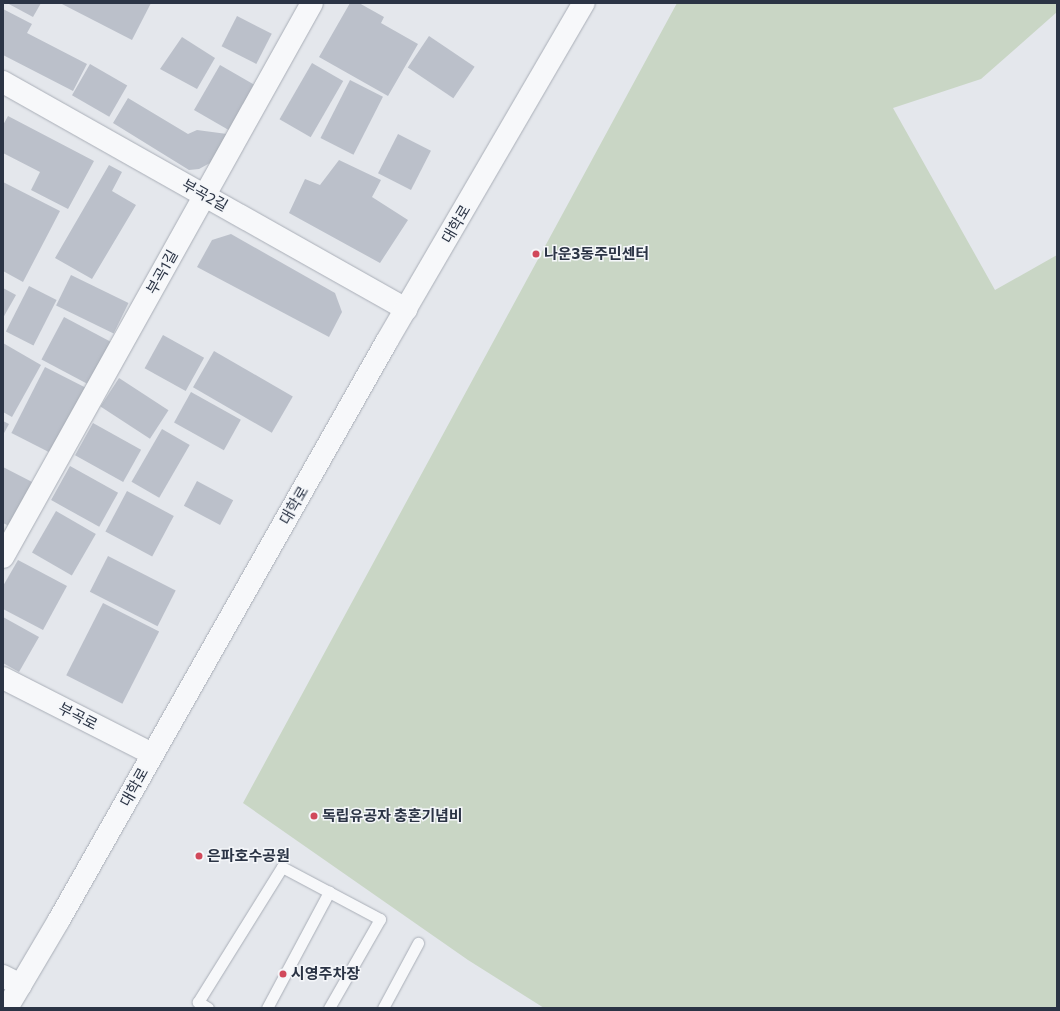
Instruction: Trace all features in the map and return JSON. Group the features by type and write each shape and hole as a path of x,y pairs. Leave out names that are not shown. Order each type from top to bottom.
{"street":[{"name":"부곡1길","path":"6,544 312,3"},
{"name":"대학로","path":"7,1008 12,980 152,754 406,309 584,3"},
{"name":"부곡2길","path":"3,82 406,309"},
{"name":"부곡로","path":"3,678 152,754"}],"lane":[{"path":"208,1008 196,1005 282,867 380,919 329,1008"},
{"path":"267,1008 329,892"},
{"path":"383,1008 418,943"}],"green space":[{"path":"677,3 1057,3 1057,12 981,79 893,108 995,290 1057,255 1057,1008 544,1008 468,960 243,803"}],"building":[{"path":"7,3 41,3 33,17"},
{"path":"60,3 151,3 132,40"},
{"path":"350,3 359,3 384,17 381,23 418,44 388,96 319,57"},
{"path":"3,9 32,24 27,33 87,64 73,91 3,55"},
{"path":"237,16 272,34 256,64 222,46"},
{"path":"429,36 475,67 453,98 408,68"},
{"path":"182,37 215,58 197,89 160,69"},
{"path":"312,63 343,81 311,137 280,119"},
{"path":"90,64 127,85 109,117 72,95"},
{"path":"220,65 256,86 230,131 194,110"},
{"path":"350,80 383,97 353,155 320,138"},
{"path":"128,98 188,134 197,130 227,134 210,163 199,169 189,170 113,123"},
{"path":"8,116 94,161 68,209 31,190 40,172 3,153 3,125"},
{"path":"398,134 431,151 411,190 378,173"},
{"path":"339,160 381,180 372,197 408,220 380,263 289,213 305,179 320,185"},
{"path":"109,165 122,172 112,191 136,205 92,279 55,258"},
{"path":"3,182 60,211 23,282 3,271"},
{"path":"231,234 335,293 342,312 329,337 197,267 212,240"},
{"path":"71,275 129,303 114,334 56,306"},
{"path":"29,286 57,300 33,346 6,331"},
{"path":"3,288 16,295 3,318"},
{"path":"64,317 113,343 90,385 41,359"},
{"path":"163,335 204,358 186,391 145,368"},
{"path":"3,343 41,365 12,417 3,412"},
{"path":"214,351 293,396 272,433 193,387"},
{"path":"45,367 88,389 54,455 11,433"},
{"path":"119,378 168,410 150,439 100,407"},
{"path":"191,392 241,420 224,450 174,423"},
{"path":"3,421 9,424 3,435"},
{"path":"93,423 141,450 123,482 75,455"},
{"path":"162,429 190,445 159,498 132,482"},
{"path":"70,466 118,493 99,527 51,500"},
{"path":"3,467 36,484 13,528 3,523"},
{"path":"197,481 233,500 220,525 184,506"},
{"path":"127,491 174,516 152,556 105,532"},
{"path":"56,511 96,534 72,576 32,553"},
{"path":"108,556 176,591 158,626 90,592"},
{"path":"18,560 67,586 43,630 3,609 3,586"},
{"path":"103,603 159,632 122,704 66,675"},
{"path":"3,617 39,637 19,672 3,663"}],"place":[{"name":"나운3동주민센터","path":"536,254"},
{"name":"독립유공자 충혼기념비","path":"314,816"},
{"name":"은파호수공원","path":"199,856"},
{"name":"시영주차장","path":"283,974"}]}
